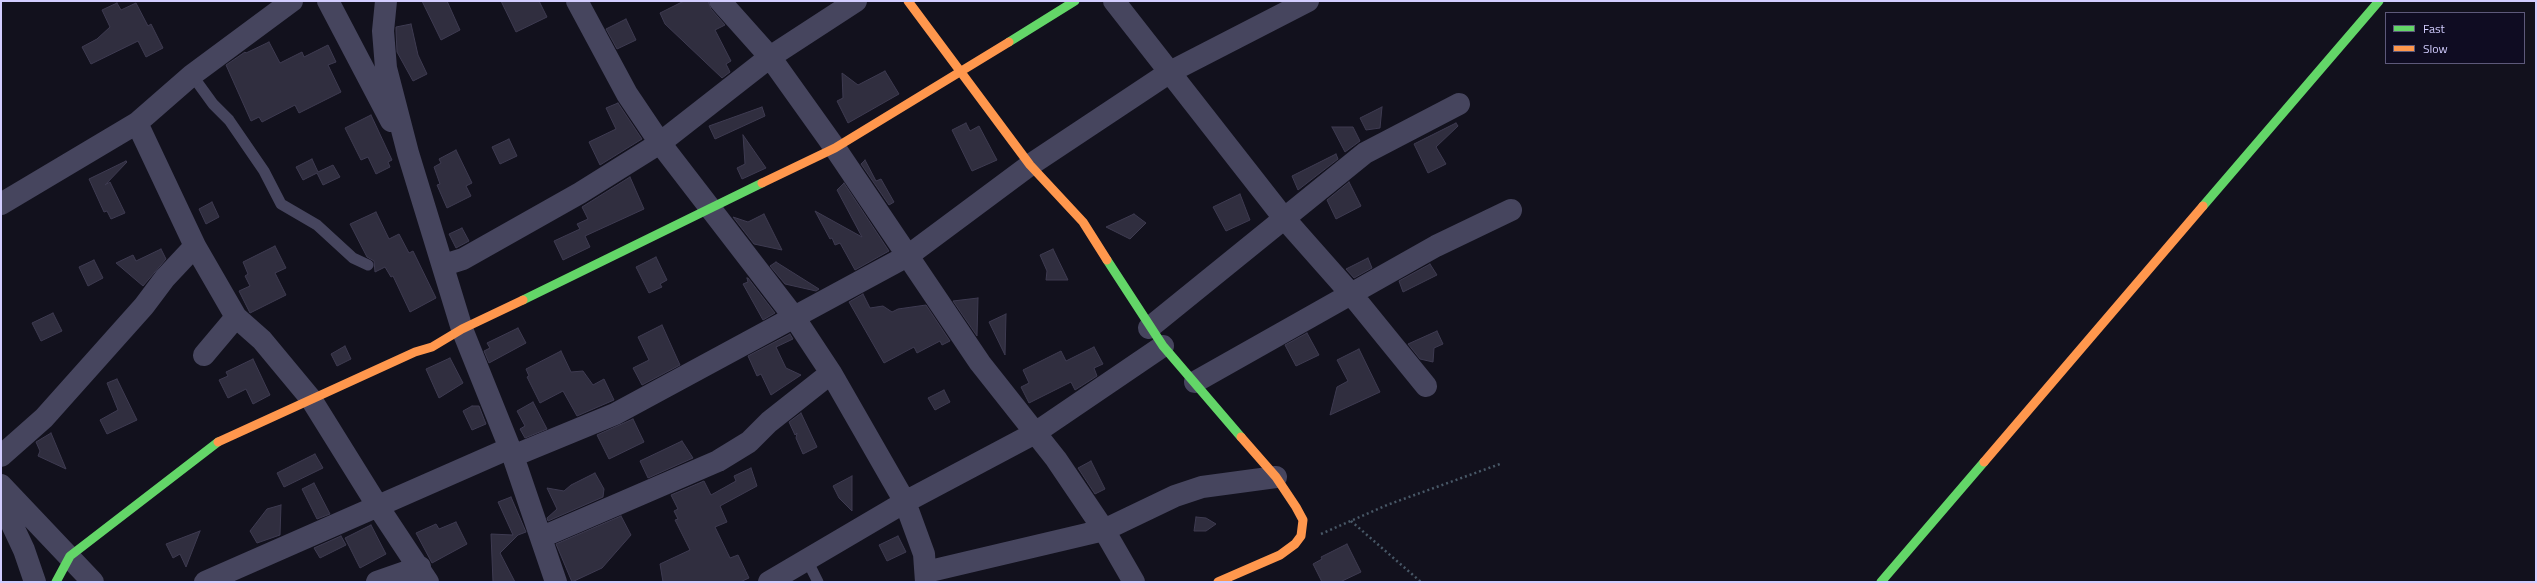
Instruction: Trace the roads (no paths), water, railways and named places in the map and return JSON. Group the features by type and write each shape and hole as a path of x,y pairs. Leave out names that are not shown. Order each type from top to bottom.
{"street":[{"path":"1,204 137,123 192,75 292,1"},
{"path":"328,1 408,153"},
{"path":"386,1 382,31 386,68 408,153 444,265 462,329 512,452 556,582"},
{"path":"577,1 627,94 660,143 794,318 831,373 905,502 924,554 926,577 1104,530 1175,496 1202,487 1276,477"},
{"path":"720,1 770,57 835,148 909,255 938,303 980,363 1056,459 1104,530 1134,582"},
{"path":"444,265 463,259 580,193 660,143 770,57 856,1"},
{"path":"908,1 1030,165 1083,222 1149,328 1276,477 1303,520 1301,536 1294,544 1280,555 1218,582"},
{"path":"56,582 70,556 216,444 415,352 432,347 462,329 710,210 835,148 1075,1"},
{"path":"1114,1 1284,217 1352,295 1426,386"},
{"path":"205,582 377,505 512,452 615,414 909,255 1030,165 1170,72 1308,1"},
{"path":"1881,582 2379,1"},
{"path":"1149,328 1284,217 1365,153 1459,104"},
{"path":"137,123 195,246 236,317 262,340 311,399 377,505 424,575 377,582"},
{"path":"1195,382 1352,295 1436,246 1511,210"},
{"path":"1,456 44,418 140,311 165,278 195,246"},
{"path":"204,355 236,317"},
{"path":"769,582 905,502 1035,433 1163,346"},
{"path":"542,537 718,461 749,442 769,422 831,373"},
{"path":"1,485 70,556 93,582"},
{"path":"1,501 24,550 35,582"}],"lane":[{"path":"192,75 213,104 229,120 264,171 281,204 317,225 353,258 368,265"},
{"path":"807,560 818,582"}]}
